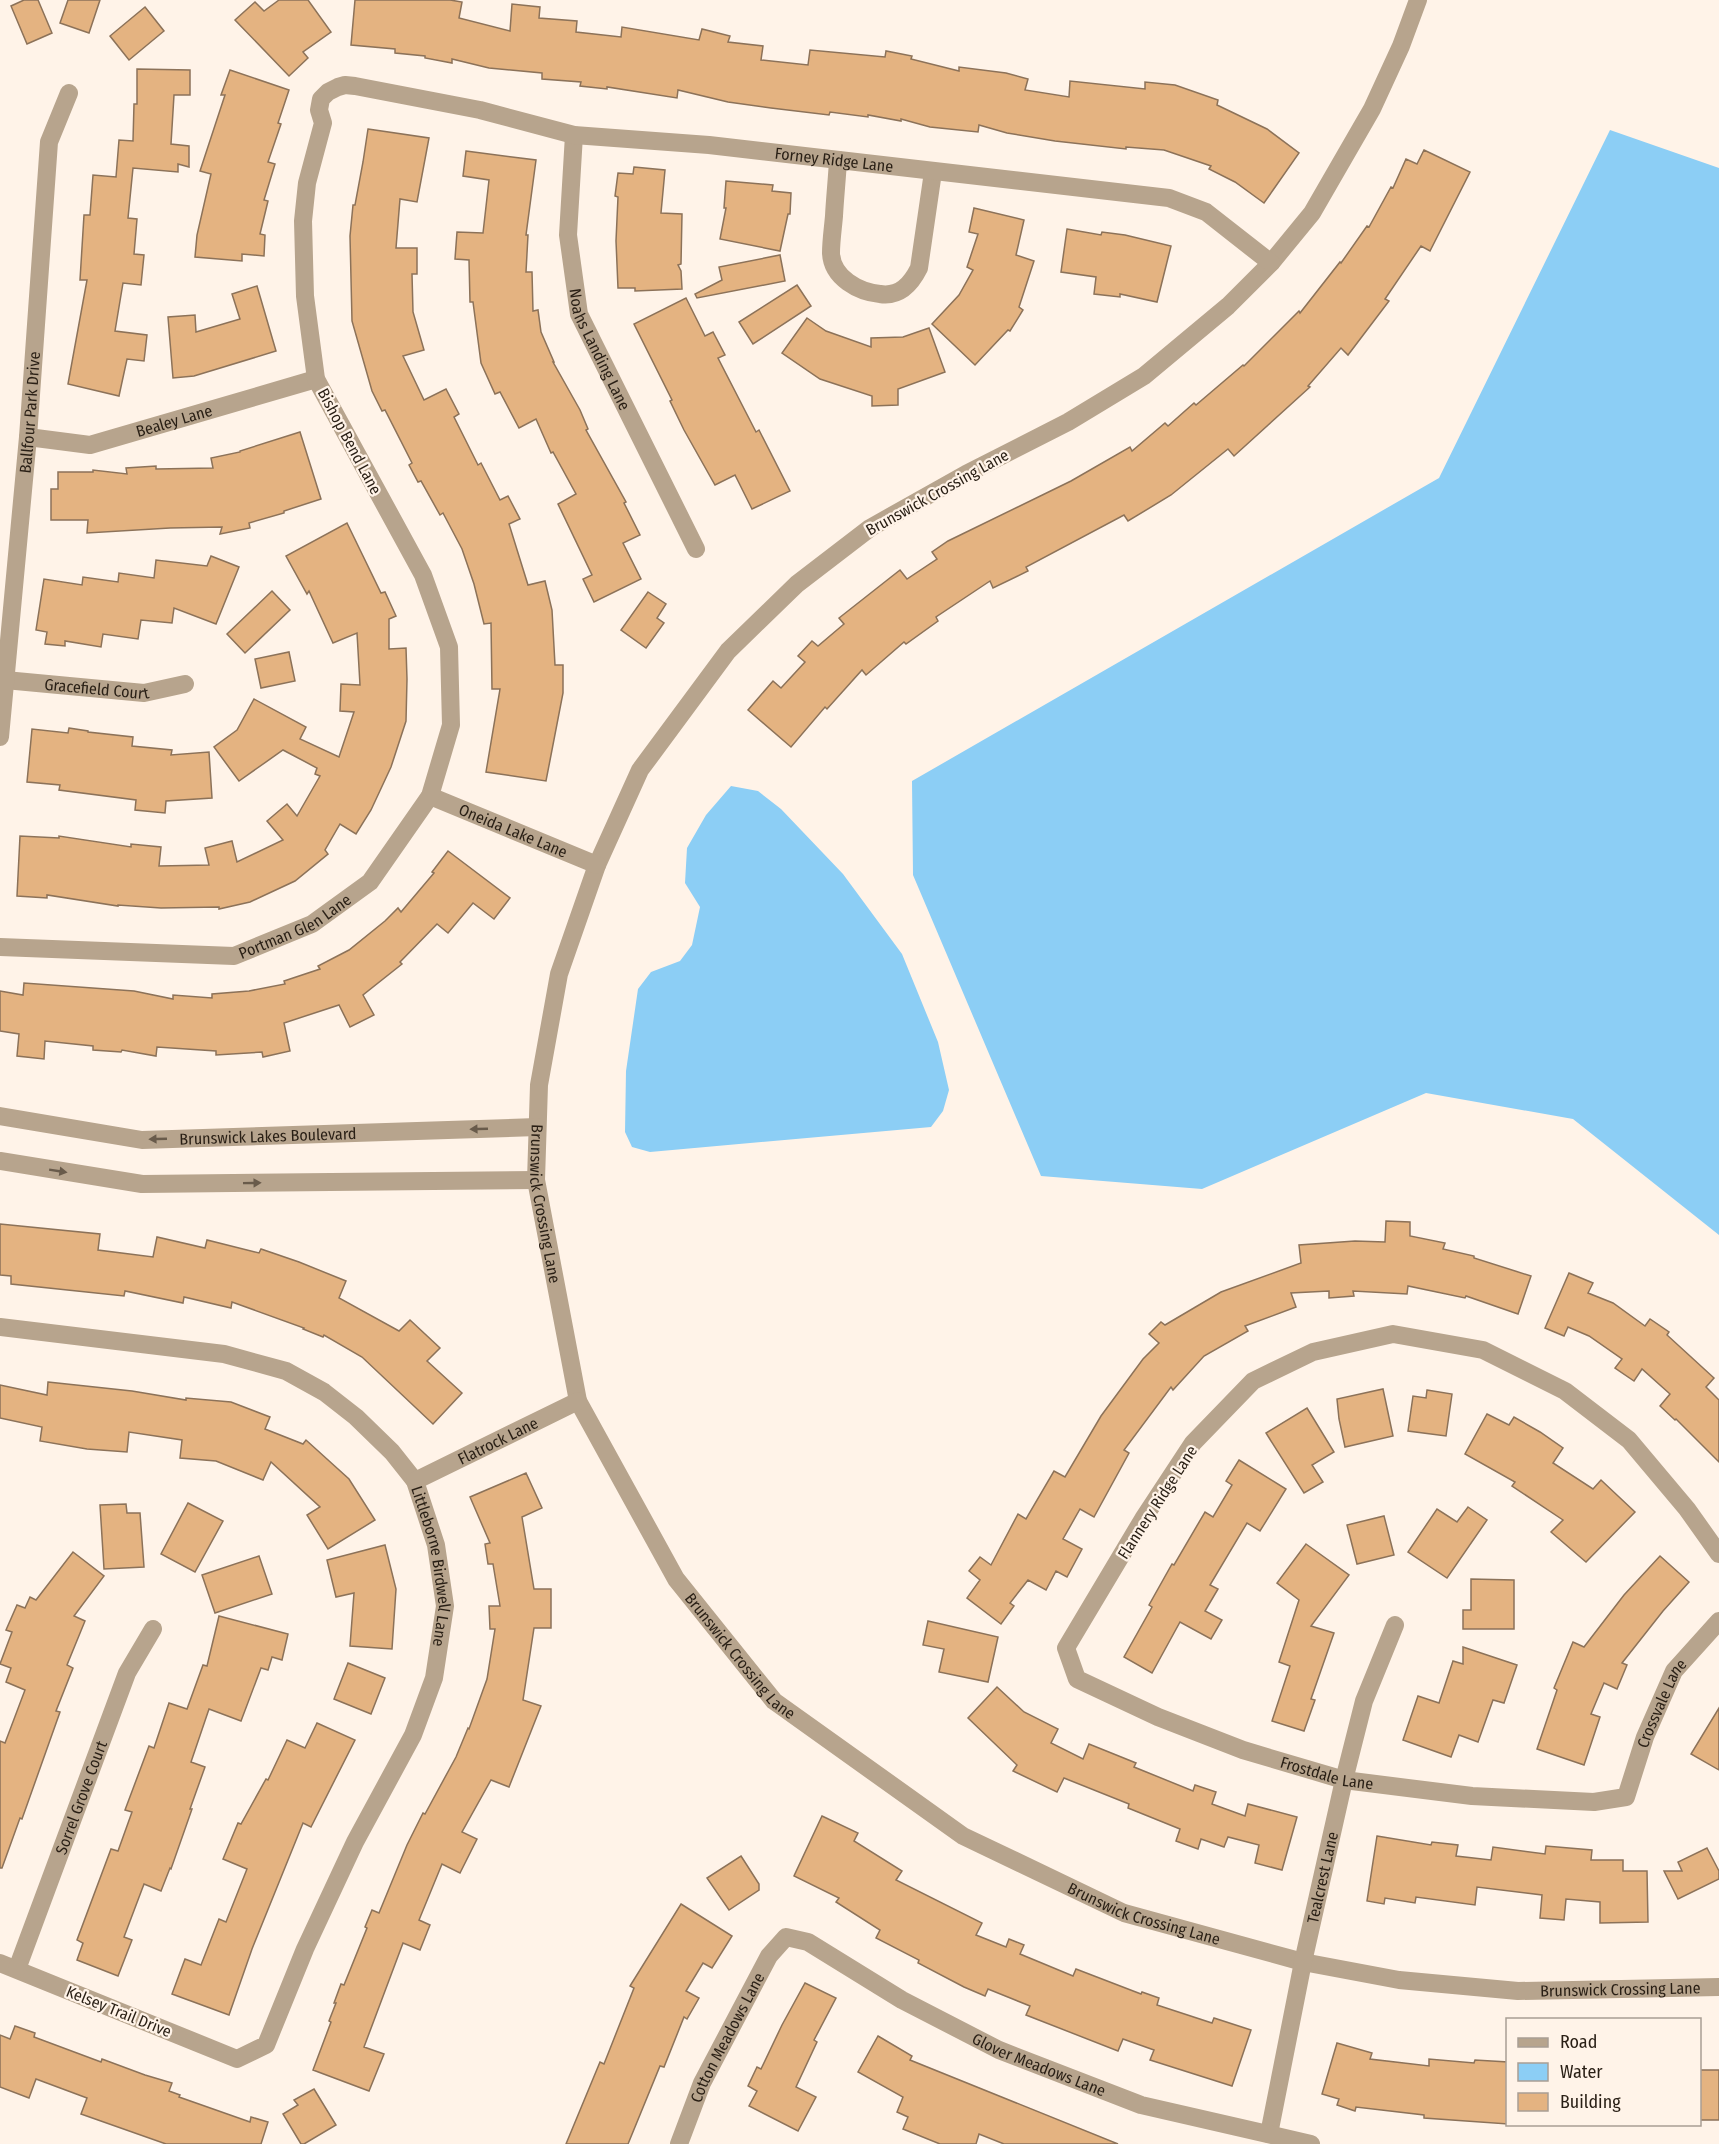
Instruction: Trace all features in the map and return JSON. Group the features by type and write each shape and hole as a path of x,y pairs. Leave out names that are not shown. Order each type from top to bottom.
{"street":[{"name":"Brunswick Crossing Lane","path":"1418,0 1401,46 1372,109 1312,213 1271,263 1228,306 1143,376 1068,422 966,474 870,528 797,584 728,651 640,770 597,865 559,974 539,1085 536,1180 578,1401 676,1580 774,1701 963,1836 1124,1913 1303,1962 1399,1980 1518,1991 1719,1987"},
{"name":"Bishop Bend Lane","path":"380,92 345,85 328,92 321,99 319,110 322,123 307,183 303,221 305,296 316,379 423,575 449,647 451,725 430,796"},
{"name":"Forney Ridge Lane","path":"380,92 480,110 574,135 709,145 1169,198 1206,212 1271,263"},
{"name":"Ballfour Park Drive","path":"0,737 28,437 49,142 69,93"},
{"name":"Noahs Landing Lane","path":"574,135 568,235 579,314 696,549"},
{"path":"838,160 831,256 838,272 848,282 861,290 883,295 899,292 912,281 919,268 933,172"},
{"name":"Bealey Lane","path":"28,437 90,445 316,379"},
{"name":"Gracefield Court","path":"5,680 144,693 185,684"},
{"name":"Oneida Lake Lane","path":"430,796 597,865"},
{"name":"Portman Glen Lane","path":"0,947 234,956 312,924 370,882 430,796"},
{"name":"Brunswick Lakes Boulevard","path":"0,1116 142,1140 537,1127"},
{"path":"0,1161 142,1184 536,1180"},
{"name":"Littleborne Birdwell Lane","path":"0,1327 224,1354 286,1371 324,1392 356,1417 392,1452 416,1481 436,1545 445,1606 434,1678 413,1735 345,1864 305,1949 266,2045 237,2060"},
{"name":"Flannery Ridge Lane","path":"1066,1648 1143,1519 1193,1443 1253,1381 1313,1352 1393,1334 1484,1350 1565,1391 1629,1440 1687,1509 1719,1554"},
{"name":"Flatrock Lane","path":"416,1481 578,1401"},
{"name":"Crossvale Lane","path":"1626,1797 1645,1737 1674,1671 1719,1621"},
{"name":"Tealcrest Lane","path":"1269,2134 1303,1962 1344,1780 1364,1701 1395,1625"},
{"name":"Sorrel Grove Court","path":"17,1969 127,1673 153,1629"},
{"name":"Frostdale Lane","path":"1066,1648 1077,1679 1087,1684 1158,1717 1243,1750 1344,1780 1472,1796 1594,1802 1626,1797"},
{"name":"Glover Meadows Lane","path":"786,1937 808,1942 902,2000 999,2050 1141,2105 1311,2144"},
{"name":"Cotton Meadows Lane","path":"679,2144 702,2083 769,1956 786,1937"},
{"name":"Kelsey Trail Drive","path":"0,1963 237,2060"}],"water":[{"path":"1610,130 1719,168 1719,1235 1573,1119 1426,1093 1202,1189 1041,1176 913,875 912,781 1439,478"},
{"path":"731,786 758,791 781,809 843,874 902,954 938,1042 949,1090 943,1111 931,1127 650,1152 632,1147 625,1132 626,1071 638,989 651,972 680,961 692,945 700,907 685,883 687,848 706,815"}],"building":[{"path":"24,0 38,0 52,33 27,44 11,6"},
{"path":"68,0 100,0 89,33 60,23"},
{"path":"279,0 308,0 331,32 303,52 308,58 289,76 235,20 255,2 264,11"},
{"path":"355,0 462,2 459,18 510,31 512,4 540,7 539,18 577,21 576,32 621,37 622,27 699,40 702,29 730,36 728,42 763,46 761,60 808,65 810,50 885,57 886,51 912,56 911,59 959,71 959,67 1006,73 1028,79 1025,90 1069,97 1070,81 1145,89 1145,82 1175,85 1218,100 1217,105 1267,129 1299,153 1264,203 1235,182 1209,169 1211,166 1164,150 1126,147 1126,149 1055,141 1007,133 979,125 978,132 930,127 901,119 901,121 868,115 868,117 830,112 829,115 771,108 728,102 678,90 677,98 607,87 607,89 580,86 581,82 542,79 542,73 489,68 452,59 452,63 425,58 425,56 395,53 395,49 351,45"},
{"path":"145,7 164,31 129,60 110,36"},
{"path":"137,69 190,70 190,95 174,95 171,144 189,146 189,167 178,164 178,172 133,168 128,218 137,219 134,254 144,255 141,285 123,283 115,331 147,335 144,361 127,359 119,396 68,384 87,280 80,280 84,215 90,215 93,175 116,177 119,140 133,141 134,104 137,104"},
{"path":"230,70 289,90 278,123 281,124 268,162 275,164 264,200 268,201 260,234 265,235 264,256 242,254 242,261 195,257 197,235 211,174 200,171 225,95 221,95"},
{"path":"368,129 429,138 417,202 400,199 396,248 417,248 417,274 412,274 413,312 424,350 403,356 424,400 446,389 459,414 454,417 478,465 481,463 500,500 508,496 520,519 509,524 528,585 545,581 552,610 555,665 563,665 563,693 546,781 486,772 500,689 492,689 491,623 484,624 462,549 443,513 440,515 421,481 418,482 409,465 412,463 385,410 382,411 372,391 352,321 350,236 353,205 355,205"},
{"path":"1424,150 1470,172 1430,251 1421,246 1385,299 1389,301 1348,355 1341,348 1308,386 1310,387 1234,456 1228,449 1171,495 1128,521 1124,515 1026,567 1028,571 993,588 990,581 936,617 938,621 906,644 904,642 866,675 862,670 827,709 825,707 791,747 748,710 773,681 781,688 805,662 798,656 812,641 818,646 844,624 839,618 900,570 907,579 937,559 932,552 948,541 1071,481 1130,447 1132,451 1165,423 1168,426 1194,403 1196,405 1244,366 1299,311 1300,313 1341,263 1367,226 1369,227 1391,187 1393,188 1406,159 1417,164"},
{"path":"466,151 536,160 526,235 528,235 526,272 532,272 533,311 538,310 541,332 553,362 580,410 588,429 586,430 626,502 624,503 640,535 623,543 641,579 594,602 583,579 592,575 558,504 576,494 553,452 551,453 536,419 519,428 500,392 495,394 481,363 473,302 470,302 469,260 455,259 457,232 483,233 489,180 463,176"},
{"path":"634,167 665,170 661,213 682,214 681,264 678,265 681,271 682,289 635,291 635,288 618,288 616,241 618,197 615,196 618,173 633,174"},
{"path":"726,181 773,185 772,191 791,193 790,214 788,214 780,251 720,239 726,208 724,208"},
{"path":"974,208 1024,220 1016,255 1034,261 1019,307 1023,310 1010,331 1008,330 975,365 932,324 959,295 973,270 967,267 978,234 969,232"},
{"path":"1067,229 1101,235 1102,232 1125,235 1171,246 1157,302 1120,294 1120,297 1094,294 1096,277 1061,272"},
{"path":"780,255 785,281 697,298 695,294 722,280 719,267"},
{"path":"797,285 811,306 753,344 739,322"},
{"path":"257,286 276,351 194,376 173,378 168,317 195,315 196,332 240,319 232,294"},
{"path":"686,298 705,336 713,332 725,355 718,358 756,432 759,430 790,491 752,509 735,475 715,485 684,430 670,401 672,400 634,324"},
{"path":"807,318 826,331 871,347 871,338 903,337 929,328 945,372 898,389 898,405 872,406 872,396 820,379 782,353"},
{"path":"300,432 321,499 249,523 250,528 220,534 222,527 87,533 88,520 51,520 51,489 58,489 58,472 93,472 93,470 127,474 126,468 156,466 156,469 213,468 211,458 240,452"},
{"path":"347,523 381,593 385,592 396,616 389,619 389,649 406,648 407,679 406,721 391,767 371,810 356,834 340,824 325,850 328,854 295,881 250,902 219,909 219,907 118,906 47,895 47,898 17,896 20,836 59,838 59,836 131,847 131,844 161,847 159,866 209,865 205,848 232,841 237,862 283,840 267,821 287,804 297,816 320,776 315,774 317,768 283,750 239,781 214,747 237,730 254,699 306,727 300,739 339,757 354,712 340,711 341,684 360,685 357,633 333,643 309,591 307,594 286,556"},
{"path":"211,556 239,567 216,624 174,608 172,623 141,620 138,639 103,634 101,647 65,641 65,646 45,644 47,632 36,630 44,579 82,585 83,577 118,582 119,573 154,578 156,560 207,566"},
{"path":"272,591 290,610 245,653 227,634"},
{"path":"648,592 666,604 657,618 664,623 646,648 621,630"},
{"path":"289,652 295,681 261,688 255,659"},
{"path":"69,728 133,737 132,746 172,750 171,755 209,752 212,798 166,801 165,813 135,810 136,800 59,790 60,785 27,782 32,729 68,733"},
{"path":"448,851 510,898 494,919 473,903 448,933 437,924 400,962 402,964 363,995 374,1015 350,1027 339,1005 284,1023 290,1051 263,1057 262,1052 216,1055 216,1051 157,1047 156,1056 122,1050 121,1052 93,1050 93,1046 45,1041 44,1059 17,1056 19,1034 0,1031 0,991 23,995 24,983 134,991 173,999 173,995 212,998 212,994 249,991 285,984 284,981 320,969 318,966 349,950 398,908 401,912 434,873 432,872"},
{"path":"1386,1221 1410,1222 1410,1236 1445,1243 1443,1249 1474,1256 1474,1258 1531,1276 1518,1314 1466,1296 1465,1298 1408,1286 1407,1294 1353,1291 1354,1296 1329,1298 1329,1291 1291,1293 1296,1307 1245,1326 1248,1331 1204,1356 1173,1390 1171,1387 1124,1450 1129,1453 1094,1517 1080,1509 1063,1539 1082,1549 1067,1577 1056,1571 1046,1590 1028,1580 1010,1603 1014,1606 1001,1624 967,1598 980,1580 969,1571 980,1557 991,1565 1018,1514 1026,1519 1054,1471 1065,1477 1101,1416 1143,1359 1159,1343 1149,1334 1161,1322 1165,1325 1221,1292 1301,1263 1299,1245 1355,1241 1385,1242"},
{"path":"0,1224 100,1234 98,1250 153,1257 157,1237 205,1248 207,1240 259,1253 261,1249 299,1262 346,1281 339,1298 399,1331 410,1320 440,1348 427,1361 462,1393 433,1424 362,1357 324,1335 323,1337 232,1302 231,1308 184,1297 183,1303 125,1291 124,1296 11,1284 11,1276 0,1275"},
{"path":"1569,1273 1593,1283 1588,1293 1613,1303 1645,1326 1650,1319 1669,1332 1667,1335 1714,1378 1706,1387 1719,1400 1719,1462 1660,1406 1670,1394 1642,1369 1634,1381 1615,1368 1622,1359 1589,1336 1568,1327 1564,1336 1545,1328"},
{"path":"48,1382 132,1391 186,1400 186,1398 231,1402 270,1417 265,1429 303,1444 306,1440 349,1479 375,1520 328,1549 307,1515 320,1507 271,1462 263,1480 216,1461 180,1458 182,1440 129,1432 127,1452 87,1449 40,1441 42,1427 0,1418 0,1385 47,1395"},
{"path":"1383,1389 1393,1436 1345,1447 1337,1399"},
{"path":"1427,1390 1452,1394 1446,1436 1408,1431 1413,1396 1426,1398"},
{"path":"1307,1408 1334,1452 1312,1465 1323,1482 1304,1493 1266,1433"},
{"path":"1487,1414 1509,1425 1514,1417 1540,1432 1563,1448 1553,1463 1593,1489 1601,1480 1635,1512 1586,1562 1551,1532 1563,1520 1512,1486 1515,1482 1465,1454"},
{"path":"1239,1460 1286,1489 1260,1531 1247,1523 1210,1585 1218,1589 1205,1611 1222,1620 1211,1639 1180,1622 1152,1673 1124,1657 1152,1607 1149,1605 1172,1564 1174,1565 1205,1512 1213,1517 1232,1485 1226,1481"},
{"path":"526,1473 542,1508 522,1517 534,1589 551,1589 551,1628 534,1628 523,1700 541,1706 509,1787 491,1780 462,1832 477,1839 460,1873 442,1864 419,1920 430,1925 420,1950 403,1943 364,2047 384,2054 369,2091 313,2070 331,2022 329,2021 341,1984 344,1985 372,1910 379,1913 407,1845 469,1729 487,1679 495,1629 490,1629 489,1606 500,1606 493,1564 488,1564 485,1544 490,1543 470,1497"},
{"path":"188,1503 223,1521 195,1572 161,1554"},
{"path":"126,1504 127,1513 140,1513 144,1567 104,1569 100,1505"},
{"path":"1468,1507 1487,1520 1447,1578 1408,1552 1437,1509 1457,1522"},
{"path":"1384,1516 1394,1555 1357,1564 1347,1525"},
{"path":"1306,1544 1349,1575 1311,1626 1334,1633 1311,1699 1315,1700 1304,1731 1272,1721 1290,1666 1279,1662 1299,1600 1277,1583"},
{"path":"385,1545 396,1589 392,1649 350,1646 354,1593 336,1597 327,1560"},
{"path":"73,1552 104,1576 74,1616 85,1621 67,1665 73,1668 56,1711 60,1712 22,1819 20,1818 2,1868 0,1868 0,1741 5,1743 25,1690 6,1682 11,1668 0,1664 12,1632 6,1630 17,1605 25,1608 30,1597 36,1600"},
{"path":"259,1556 272,1594 215,1613 202,1575"},
{"path":"1660,1556 1689,1582 1622,1663 1627,1665 1617,1689 1604,1683 1591,1714 1600,1717 1584,1765 1537,1749 1557,1690 1554,1688 1573,1642 1584,1647 1624,1595"},
{"path":"1471,1579 1514,1580 1514,1629 1463,1629 1463,1610 1471,1610"},
{"path":"219,1616 288,1634 282,1660 272,1657 268,1670 261,1668 241,1721 209,1709 191,1762 205,1767 190,1809 192,1809 161,1891 144,1884 124,1937 132,1940 118,1976 77,1960 83,1943 77,1940 111,1849 118,1851 132,1812 125,1810 149,1746 154,1748 169,1703 187,1709 203,1665 207,1666"},
{"path":"928,1621 998,1637 988,1682 939,1672 944,1649 923,1645"},
{"path":"1463,1647 1517,1665 1504,1703 1493,1700 1478,1742 1459,1735 1451,1757 1403,1740 1418,1696 1439,1703 1453,1661 1463,1664"},
{"path":"348,1663 385,1678 371,1714 334,1699"},
{"path":"997,1687 1024,1712 1058,1729 1051,1743 1083,1759 1089,1744 1136,1763 1134,1767 1193,1791 1195,1785 1216,1792 1212,1804 1245,1816 1248,1804 1297,1817 1282,1870 1255,1863 1259,1845 1228,1837 1224,1847 1201,1839 1198,1849 1176,1841 1180,1829 1128,1808 1129,1804 1064,1778 1057,1792 1013,1771 1017,1765 968,1718"},
{"path":"1719,1708 1719,1770 1691,1754"},
{"path":"317,1723 355,1740 311,1827 303,1823 252,1949 229,2015 172,1994 185,1959 201,1965 219,1919 226,1922 247,1869 223,1859 238,1823 241,1824 266,1779 268,1780 287,1740 305,1748"},
{"path":"822,1816 858,1833 854,1841 902,1871 896,1880 982,1923 976,1935 1006,1947 1009,1939 1024,1945 1020,1954 1073,1976 1076,1969 1141,1994 1142,1992 1159,1998 1157,2005 1212,2023 1214,2018 1251,2030 1232,2086 1150,2060 1154,2050 1123,2039 1118,2051 1026,2015 1030,2006 988,1989 985,1996 964,1987 876,1938 880,1930 836,1902 839,1898 794,1876"},
{"path":"1377,1836 1431,1845 1432,1842 1458,1845 1456,1856 1491,1860 1493,1847 1545,1854 1546,1846 1592,1850 1591,1860 1623,1860 1623,1871 1647,1871 1648,1922 1600,1923 1600,1902 1566,1899 1564,1920 1540,1918 1542,1895 1477,1887 1475,1905 1416,1897 1415,1903 1385,1898 1384,1904 1367,1901"},
{"path":"1707,1848 1719,1871 1719,1879 1678,1899 1664,1871 1682,1871 1678,1862"},
{"path":"741,1856 759,1884 759,1890 729,1910 707,1878"},
{"path":"681,1904 732,1936 712,1968 703,1963 686,1991 699,1998 687,2019 684,2017 664,2067 660,2066 628,2144 566,2144 600,2062 604,2064 634,1988 630,1986"},
{"path":"805,1983 836,1998 814,2040 817,2042 796,2087 816,2097 798,2131 749,2106 757,2091 748,2086 757,2067 761,2069"},
{"path":"15,2026 35,2033 34,2037 101,2062 102,2059 172,2083 169,2091 180,2095 179,2097 250,2122 251,2117 268,2122 261,2144 166,2144 81,2114 87,2098 36,2079 29,2098 0,2087 0,2035 10,2039"},
{"path":"878,2036 912,2056 910,2060 1118,2144 1004,2144 979,2134 976,2144 940,2144 903,2129 908,2117 897,2112 903,2097 858,2072"},
{"path":"1337,2043 1372,2053 1370,2059 1429,2066 1429,2059 1474,2063 1475,2060 1506,2062 1506,2124 1424,2118 1424,2115 1356,2107 1355,2111 1337,2105 1339,2099 1322,2094"},
{"path":"1701,2070 1719,2070 1719,2120 1701,2120"},
{"path":"314,2089 336,2125 301,2144 283,2114 298,2105 294,2100"}]}
